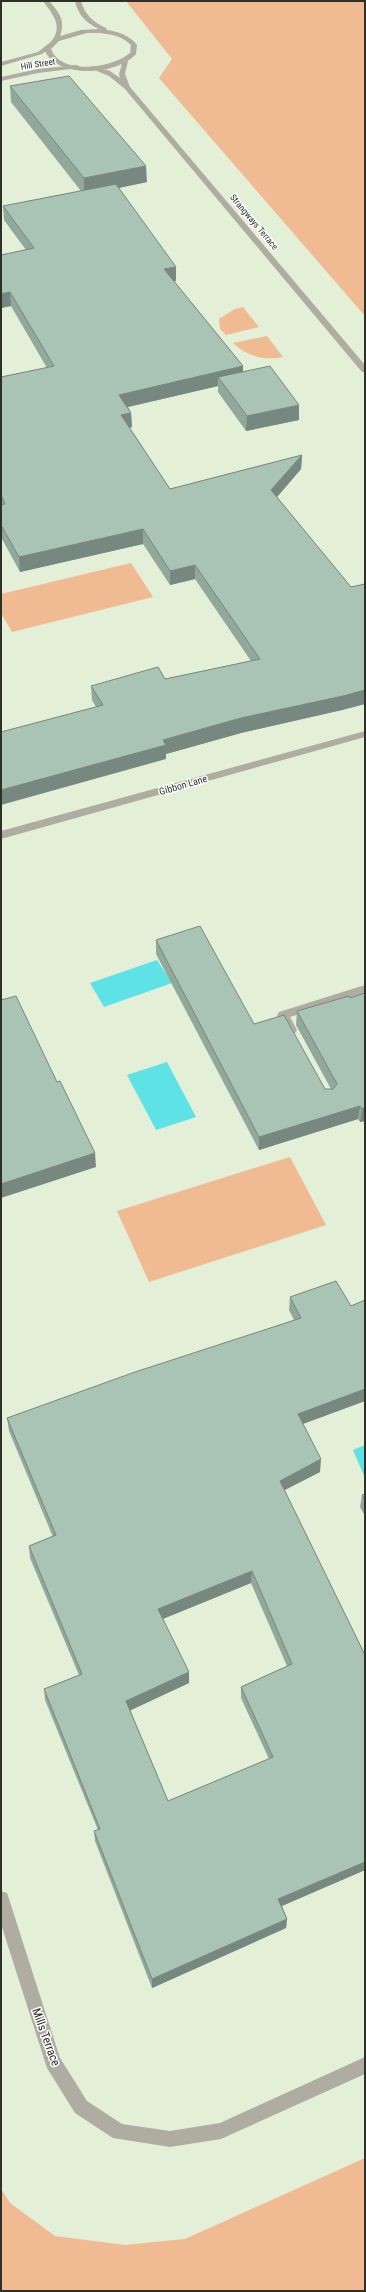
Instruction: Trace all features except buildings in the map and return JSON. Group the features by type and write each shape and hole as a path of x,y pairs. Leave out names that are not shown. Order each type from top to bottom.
{"street":[{"path":"46,1 60,19 61,25 56,39"},
{"path":"50,45 48,51 51,56 66,65 77,67 93,68 116,65 125,61 133,54 134,45 128,38 90,22 79,7 78,1"},
{"path":"56,39 76,32 111,32"},
{"name":"Hill Street","path":"1,64 40,53 56,39"},
{"name":"Strangways Terrace","path":"125,61 122,74 127,88"},
{"name":"Hill Street","path":"1,79 38,71 77,67"},
{"name":"Strangways Terrace","path":"93,68 105,70 127,88 365,370"},
{"name":"Gibbon Lane","path":"1,835 365,734"},
{"path":"298,1042 283,1014 365,989"},
{"name":"Mills Terrace","path":"1,1899 53,2062 81,2107 119,2132 170,2139 221,2131 365,2065"}],"shaded area":[{"path":"126,1 365,1 365,316 159,78 172,59"},
{"path":"243,307 259,327 226,335 220,329 219,319 235,309"},
{"path":"267,336 283,357 263,358 244,351 233,343"},
{"path":"131,563 153,597 12,632 1,613 1,594"},
{"path":"290,1157 326,1225 149,1282 117,1211"},
{"path":"365,2158 365,2291 1,2291 1,2189 10,2203 55,2236 125,2245 185,2239"}],"water":[{"path":"157,960 172,983 104,1007 90,983"},
{"path":"167,1062 196,1117 156,1130 127,1075"},
{"path":"365,1445 365,1478 353,1450"}]}
